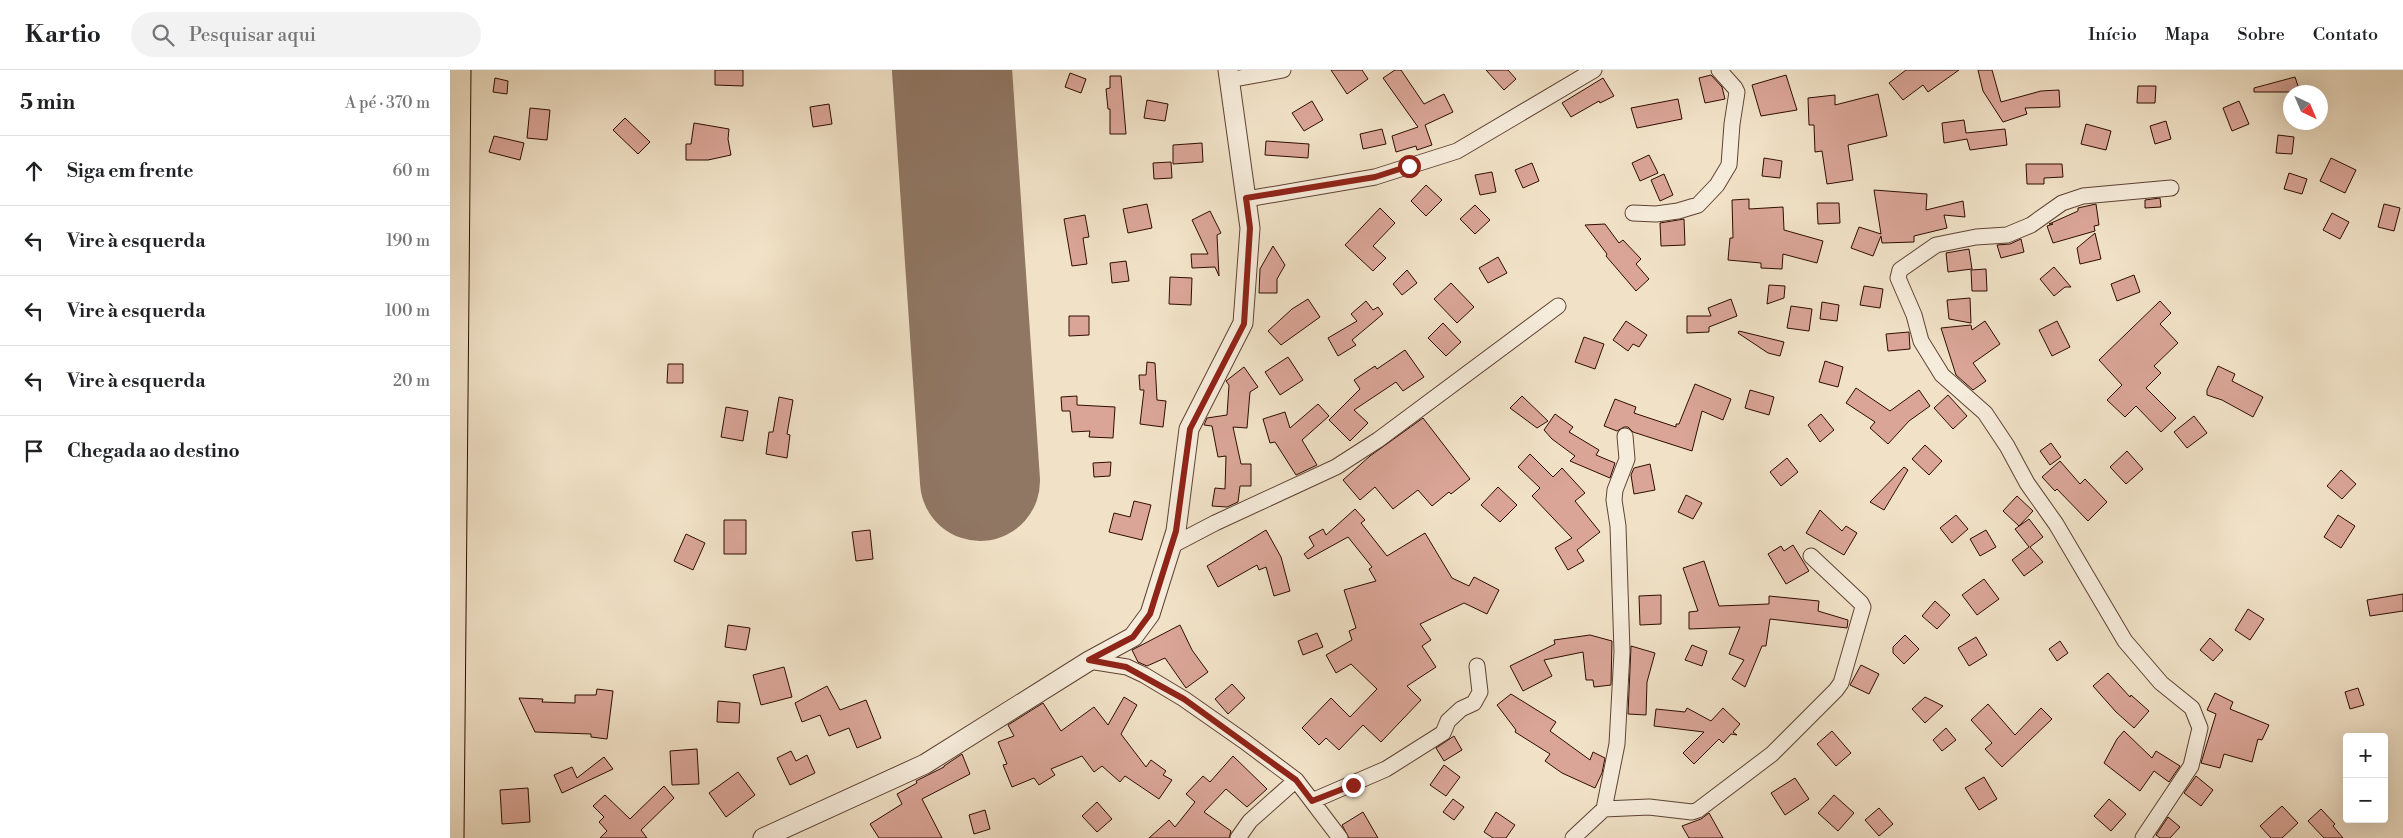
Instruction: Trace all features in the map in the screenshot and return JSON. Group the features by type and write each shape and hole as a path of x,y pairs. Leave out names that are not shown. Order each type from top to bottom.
{"highway":[{"path":"451,838 458,70"}],"street":[{"path":"763,838 925,764 1089,660 1133,637 1150,614 1176,531 1190,429 1244,324 1250,228 1229,75 1283,70"},
{"path":"1246,198 1375,177 1457,151 1594,70"},
{"path":"1633,213 1656,214 1678,211 1698,205 1717,185 1729,165 1737,92 1719,70"},
{"path":"2143,838 2191,766 2200,728 2192,708 2161,683 2125,640 2056,524 2027,483 1985,413 1942,375 1922,341 1914,315 1898,278 1900,270 1936,245 2007,235 2031,225 2062,203 2089,195 2171,188"},
{"path":"1171,546 1215,523 1336,467 1378,440 1558,306"},
{"path":"1573,838 1604,809 1617,744 1622,652 1618,526 1614,500 1615,490 1627,459 1625,436"},
{"path":"1604,809 1649,807 1692,812 1698,810 1772,754 1836,690 1841,683 1863,607 1840,580 1811,556"},
{"path":"1089,660 1126,667 1144,675 1184,699 1296,780 1340,838"},
{"path":"1312,801 1386,769 1442,733 1448,721 1461,709 1474,703 1480,692 1477,666"},
{"path":"1238,838 1250,821 1296,780"}],"building":[{"path":"715,70 743,70 743,86 715,85"},
{"path":"1331,70 1362,70 1368,79 1347,94"},
{"path":"1395,70 1401,70 1424,104 1444,94 1453,112 1425,125 1432,145 1417,150 1416,146 1396,152 1392,136 1418,127 1383,78"},
{"path":"1486,70 1508,70 1516,79 1504,90"},
{"path":"1906,70 1959,70 1928,92 1923,85 1903,100 1889,83"},
{"path":"1978,70 1992,70 2001,102 2041,91 2059,90 2060,107 2025,108 2027,114 2003,122 1983,91"},
{"path":"1070,73 1086,79 1081,93 1065,87"},
{"path":"1711,75 1722,87 1725,99 1705,103 1699,78"},
{"path":"1786,75 1797,110 1761,116 1752,85"},
{"path":"1110,76 1121,76 1126,134 1110,134 1110,109 1108,109 1106,89 1110,88"},
{"path":"2295,77 2298,85 2283,85 2283,92 2254,92 2254,88"},
{"path":"495,78 508,81 507,94 493,92"},
{"path":"1603,78 1614,96 1600,103 1599,101 1571,117 1562,103"},
{"path":"2138,86 2156,86 2155,103 2137,103"},
{"path":"1878,94 1887,136 1848,145 1853,180 1827,184 1822,151 1815,152 1814,125 1809,125 1808,98 1835,95 1835,105"},
{"path":"1678,99 1682,119 1637,128 1631,108"},
{"path":"1147,100 1168,104 1165,121 1144,118"},
{"path":"1312,101 1323,120 1304,131 1292,113"},
{"path":"2239,101 2249,124 2232,131 2223,108"},
{"path":"829,104 832,124 813,127 810,107"},
{"path":"530,108 550,110 547,140 527,138"},
{"path":"625,118 650,142 638,154 613,130"},
{"path":"1964,120 1966,133 2005,129 2007,145 1970,150 1967,139 1944,143 1942,123"},
{"path":"2166,121 2171,139 2155,144 2150,126"},
{"path":"694,123 729,129 728,139 731,155 708,160 686,160 686,144 691,144"},
{"path":"2086,124 2111,131 2106,150 2081,144"},
{"path":"1382,129 1386,144 1363,149 1360,134"},
{"path":"2278,135 2294,137 2292,154 2276,153"},
{"path":"494,136 524,143 520,160 489,152"},
{"path":"1266,141 1309,144 1308,158 1265,155"},
{"path":"1202,143 1203,162 1173,164 1173,145"},
{"path":"1649,155 1658,173 1640,181 1632,163"},
{"path":"1764,158 1782,161 1780,178 1762,176"},
{"path":"2331,158 2356,170 2345,193 2320,181"},
{"path":"1171,162 1172,178 1154,179 1153,163"},
{"path":"1532,163 1539,181 1523,188 1515,170"},
{"path":"2026,164 2062,164 2063,177 2044,178 2044,184 2027,184"},
{"path":"1492,172 1496,192 1480,195 1475,175"},
{"path":"2289,173 2307,179 2302,194 2284,189"},
{"path":"1664,174 1673,195 1660,201 1651,180"},
{"path":"1426,185 1442,200 1426,216 1411,201"},
{"path":"1874,190 1927,194 1926,210 1963,201 1965,217 1944,215 1947,228 1914,236 1914,242 1882,243 1881,236 1873,256 1851,248 1859,227 1881,234"},
{"path":"2160,198 2161,207 2145,208 2145,200"},
{"path":"1749,199 1749,209 1783,207 1784,230 1823,241 1817,263 1783,254 1782,269 1761,268 1761,263 1728,260 1730,238 1733,238 1732,200"},
{"path":"1817,203 1839,203 1840,223 1818,224"},
{"path":"1147,204 1152,228 1128,233 1123,209"},
{"path":"2096,204 2099,225 2094,226 2095,231 2053,243 2047,226 2053,224 2049,224 2078,211 2078,208"},
{"path":"2384,204 2400,208 2394,231 2378,227"},
{"path":"1475,205 1490,220 1475,234 1460,219"},
{"path":"1380,208 1395,223 1373,246 1386,258 1373,271 1345,245"},
{"path":"1210,211 1221,233 1217,235 1219,276 1215,267 1192,268 1191,254 1208,254 1192,220"},
{"path":"2332,213 2349,222 2340,239 2323,230"},
{"path":"1085,215 1089,237 1083,238 1087,264 1072,266 1064,219"},
{"path":"1684,219 1685,245 1661,246 1660,223"},
{"path":"1605,224 1619,243 1623,240 1641,259 1636,264 1649,279 1636,291 1606,256 1607,254 1585,225"},
{"path":"2095,233 2101,259 2080,264 2077,248"},
{"path":"2021,239 2024,252 2001,258 1997,245 2010,244"},
{"path":"1273,246 1285,265 1277,279 1277,293 1259,293 1260,269"},
{"path":"1969,249 1972,269 1948,272 1946,253"},
{"path":"1498,257 1507,273 1488,283 1479,268"},
{"path":"1126,261 1129,281 1112,283 1110,263"},
{"path":"2054,267 2071,287 2065,287 2054,296 2040,279"},
{"path":"1986,269 1987,291 1972,291 1971,270"},
{"path":"1407,270 1417,283 1402,295 1393,284"},
{"path":"2134,275 2140,292 2117,301 2111,284"},
{"path":"1170,277 1192,278 1191,305 1169,304"},
{"path":"1451,283 1474,307 1457,323 1434,299"},
{"path":"1769,285 1785,286 1784,298 1767,304"},
{"path":"1864,286 1883,289 1880,308 1860,305"},
{"path":"1970,298 1971,323 1949,319 1947,300"},
{"path":"1308,299 1320,317 1281,345 1268,331 1292,309"},
{"path":"1731,299 1737,316 1709,327 1709,332 1687,333 1687,316 1711,316 1708,308"},
{"path":"1366,301 1373,310 1378,307 1383,314 1352,340 1356,345 1338,356 1328,338 1357,321 1351,314"},
{"path":"2160,301 2171,313 2160,324 2178,343 2154,366 2161,373 2146,388 2176,418 2161,432 2136,406 2125,417 2107,400 2122,385 2099,360"},
{"path":"1822,302 1839,305 1837,321 1820,319"},
{"path":"1791,306 1812,309 1809,331 1787,328"},
{"path":"1069,316 1089,316 1089,335 1069,336"},
{"path":"1626,321 1647,335 1639,347 1633,344 1628,351 1613,340"},
{"path":"1985,321 2000,344 1973,363 1986,381 1973,390 1956,375 1941,328 1971,325 1972,330"},
{"path":"2057,321 2070,347 2052,356 2039,330"},
{"path":"1443,323 1461,342 1446,356 1428,338"},
{"path":"1739,331 1784,342 1780,356 1768,353 1738,333"},
{"path":"1909,332 1910,349 1888,351 1886,334"},
{"path":"1584,337 1604,344 1595,369 1575,362"},
{"path":"1405,350 1424,377 1403,391 1396,382 1354,410 1368,423 1350,441 1329,420 1360,389 1354,380 1375,366 1377,369"},
{"path":"1288,357 1303,380 1280,395 1265,372"},
{"path":"1825,361 1843,367 1838,387 1819,382"},
{"path":"1147,362 1155,363 1157,400 1166,401 1163,427 1140,424 1144,390 1140,390 1139,375 1146,375"},
{"path":"668,364 683,364 683,383 667,383"},
{"path":"2218,366 2235,374 2232,381 2263,397 2253,417 2222,400 2207,395 2207,390"},
{"path":"1244,367 1258,387 1250,392 1247,428 1233,427 1241,464 1251,464 1251,486 1240,486 1238,502 1227,507 1212,506 1215,488 1225,489 1226,456 1218,457 1212,426 1204,425 1207,418 1227,415 1229,385 1226,381"},
{"path":"1695,384 1731,399 1723,420 1702,411 1692,451 1633,432 1628,427 1617,431 1604,426 1615,399 1636,407 1634,413 1676,427 1676,424 1679,424"},
{"path":"1856,388 1890,411 1919,390 1930,406 1909,421 1888,444 1870,428 1875,422 1846,403"},
{"path":"1750,390 1774,397 1769,415 1745,408"},
{"path":"1948,395 1967,416 1953,429 1934,408"},
{"path":"1077,396 1077,405 1115,407 1113,438 1089,437 1090,431 1072,432 1070,411 1062,411 1061,397"},
{"path":"1522,396 1548,421 1537,428 1510,408"},
{"path":"779,397 793,400 787,434 790,435 787,458 766,454 769,432 773,432"},
{"path":"1318,404 1329,416 1302,440 1317,465 1296,475 1275,442 1270,443 1263,419 1285,412 1290,428"},
{"path":"726,407 748,411 743,441 721,437"},
{"path":"1555,414 1573,427 1569,432 1599,450 1596,455 1615,463 1610,478 1570,461 1575,456 1552,439 1544,430"},
{"path":"1821,414 1834,430 1820,442 1808,425"},
{"path":"2194,416 2207,433 2187,448 2174,432"},
{"path":"1423,418 1470,479 1451,494 1449,492 1432,506 1418,490 1393,509 1375,487 1360,500 1343,480 1370,456"},
{"path":"2051,443 2061,457 2050,465 2040,451"},
{"path":"1925,445 1942,461 1929,475 1912,459"},
{"path":"2127,451 2143,469 2126,484 2110,467"},
{"path":"1530,454 1553,477 1562,468 1585,493 1575,501 1600,532 1577,550 1584,561 1568,570 1555,548 1572,538 1532,496 1540,488 1518,467"},
{"path":"1787,458 1798,472 1781,486 1770,472"},
{"path":"2060,461 2080,484 2085,479 2107,502 2088,521 2057,489 2055,491 2042,477"},
{"path":"1111,462 1110,476 1094,477 1093,463"},
{"path":"1650,464 1655,490 1634,494 1631,475 1634,468"},
{"path":"1904,467 1908,470 1884,510 1870,502"},
{"path":"2341,470 2356,484 2342,499 2327,486"},
{"path":"1498,487 1517,505 1500,522 1481,505"},
{"path":"1686,495 1702,503 1693,519 1678,512"},
{"path":"2017,496 2033,511 2019,526 2003,511"},
{"path":"1134,501 1151,505 1142,540 1109,532 1114,513 1130,517"},
{"path":"1355,509 1365,520 1361,523 1387,556 1425,533 1452,578 1469,586 1474,577 1499,590 1487,614 1464,603 1420,624 1431,640 1422,646 1436,667 1407,686 1421,700 1381,742 1363,725 1339,750 1326,738 1319,745 1302,728 1331,698 1350,717 1377,689 1351,664 1336,673 1326,655 1352,640 1349,631 1356,628 1344,590 1376,581 1369,569 1372,567 1348,537 1308,559 1304,554 1314,546 1309,537 1323,529 1326,535"},
{"path":"1820,510 1842,531 1846,526 1857,533 1844,555 1806,533"},
{"path":"1956,515 1968,529 1952,543 1940,528"},
{"path":"2338,515 2355,526 2341,548 2324,537"},
{"path":"2029,519 2043,537 2030,547 2043,562 2024,576 2012,560 2029,547 2015,529"},
{"path":"724,520 746,520 746,554 724,554"},
{"path":"870,530 873,559 856,561 852,532"},
{"path":"1266,530 1281,557 1290,591 1274,596 1266,567 1259,570 1257,565 1218,587 1207,566"},
{"path":"1986,530 1996,547 1980,556 1970,539"},
{"path":"686,534 705,543 693,570 674,561"},
{"path":"1793,545 1809,571 1786,584 1768,554 1781,546 1784,551"},
{"path":"1704,561 1719,606 1769,604 1769,596 1819,601 1818,611 1848,620 1847,628 1770,619 1766,646 1762,646 1745,687 1732,679 1744,660 1729,654 1740,627 1689,629 1689,612 1698,611 1683,568"},
{"path":"1984,579 1999,599 1977,615 1962,595"},
{"path":"2403,594 2403,611 2370,616 2367,600"},
{"path":"1661,595 1661,624 1640,625 1639,596"},
{"path":"1935,601 1950,615 1937,629 1922,616"},
{"path":"2248,609 2264,619 2250,640 2235,630"},
{"path":"728,625 750,628 746,650 725,647"},
{"path":"1180,625 1192,650 1208,672 1186,688 1165,658 1147,666 1138,662 1132,650"},
{"path":"1317,633 1323,647 1303,655 1298,641"},
{"path":"1590,635 1612,641 1611,685 1594,687 1593,680 1586,680 1583,652 1544,660 1552,676 1523,691 1510,666 1555,644 1554,640"},
{"path":"1905,635 1919,649 1904,664 1893,653 1893,647"},
{"path":"1976,637 1987,655 1969,666 1958,648"},
{"path":"2210,638 2223,650 2213,661 2200,650"},
{"path":"2060,641 2068,653 2057,661 2049,649"},
{"path":"1692,645 1707,651 1702,666 1685,660"},
{"path":"1631,646 1655,653 1647,682 1646,715 1628,714"},
{"path":"1861,665 1879,674 1869,694 1850,685"},
{"path":"784,667 792,697 761,705 753,675"},
{"path":"2108,673 2130,697 2131,695 2149,711 2134,728 2116,712 2093,686"},
{"path":"1232,684 1245,698 1228,714 1215,699"},
{"path":"827,686 840,710 866,700 881,738 857,748 849,728 829,736 820,715 802,722 795,703"},
{"path":"2358,688 2364,705 2350,709 2345,692"},
{"path":"597,689 613,691 607,739 591,737 591,734 535,732 519,698 543,699 542,702 575,703 575,695 596,695"},
{"path":"2215,693 2233,702 2230,709 2269,725 2262,740 2258,739 2252,762 2224,754 2220,768 2201,763 2216,714 2207,710"},
{"path":"1511,694 1556,722 1550,731 1590,760 1593,752 1605,758 1602,773 1595,788 1562,773 1545,761 1550,754 1515,732 1516,730 1497,705"},
{"path":"1124,697 1137,705 1121,734 1146,767 1151,760 1166,771 1163,775 1172,780 1159,799 1125,776 1120,782 1102,766 1094,772 1082,756 1051,769 1055,775 1039,785 1034,778 1012,787 1003,765 1007,764 998,742 1014,736 1008,725 1043,703 1061,731 1094,707 1108,725"},
{"path":"1925,697 1943,706 1925,723 1912,709"},
{"path":"718,701 740,703 739,723 717,722"},
{"path":"1988,704 2015,735 2041,708 2052,719 2002,767 1985,749 1992,743 1971,720"},
{"path":"1687,708 1711,721 1723,708 1740,724 1733,732 1737,735 1731,734 1723,743 1719,739 1694,764 1683,753 1704,732 1654,726 1656,709 1685,712"},
{"path":"1946,728 1956,740 1942,751 1933,740"},
{"path":"1832,731 1851,753 1836,766 1817,744"},
{"path":"2124,731 2152,758 2156,751 2180,766 2169,782 2154,771 2140,791 2104,763 2117,739"},
{"path":"1454,736 1462,750 1444,761 1436,748"},
{"path":"697,749 699,784 672,785 670,751"},
{"path":"791,751 796,761 807,755 815,773 790,785 777,758"},
{"path":"962,754 970,774 922,799 942,838 879,838 870,824 902,804 897,794 917,783 916,781 944,767"},
{"path":"1233,756 1267,789 1247,807 1226,789 1204,812 1231,831 1229,838 1149,838 1169,820 1175,827 1195,802 1186,794 1203,776 1210,782"},
{"path":"604,757 613,769 562,793 554,775 572,767 577,778"},
{"path":"1444,765 1460,777 1446,796 1430,785"},
{"path":"738,772 755,795 726,817 709,793"},
{"path":"2196,776 2213,790 2201,806 2184,793"},
{"path":"1984,777 1997,799 1979,810 1965,788"},
{"path":"1795,778 1809,799 1785,815 1771,793"},
{"path":"664,786 674,798 641,830 647,838 600,838 607,831 599,822 604,817 593,806 605,795 630,819"},
{"path":"528,788 530,822 502,824 500,790"},
{"path":"1834,795 1854,813 1838,831 1818,813"},
{"path":"1453,799 1464,807 1454,820 1443,812"},
{"path":"2109,799 2126,814 2111,831 2094,816"},
{"path":"1097,802 1112,819 1097,832 1082,816"},
{"path":"2282,806 2298,823 2282,838 2271,838 2260,826"},
{"path":"1879,808 1893,824 1879,836 1865,820"},
{"path":"2321,809 2335,824 2333,826 2343,838 2324,838 2308,821"},
{"path":"985,810 990,829 974,834 969,815"},
{"path":"1363,812 1378,838 1349,838 1342,825"},
{"path":"1496,812 1515,825 1506,838 1493,838 1484,832"},
{"path":"1709,813 1723,838 1689,838 1682,826 1701,819"},
{"path":"2168,817 2180,827 2170,838 2160,838 2156,835"}],"runway":[{"path":"952,70 980,481"}],"route":[{"path":"1353,785 1312,801 1296,780 1184,699 1144,675 1126,667 1089,660 1133,637 1150,614 1176,531 1190,429 1244,324 1250,228 1246,198 1375,177 1409,166"}]}
